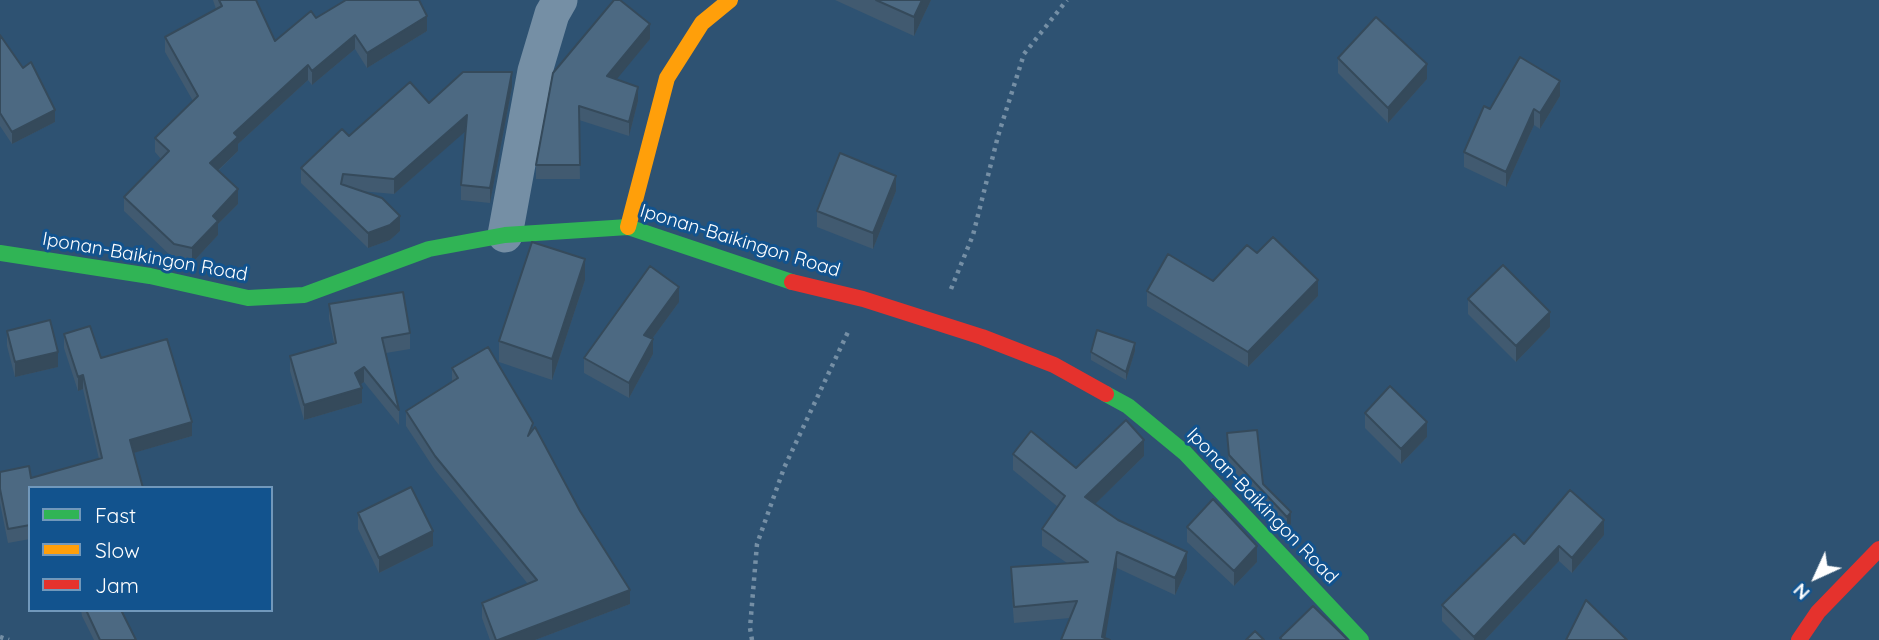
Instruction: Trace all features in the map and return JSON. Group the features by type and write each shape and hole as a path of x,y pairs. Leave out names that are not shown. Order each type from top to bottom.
{"street":[{"path":"505,235 535,71 560,0"},
{"path":"628,227 667,78 702,23 730,0"},
{"name":"Iponan-Baikingon Road","path":"0,253 150,276 248,298 304,295 429,248 505,235 628,227 780,279 863,299 937,322 1054,365 1128,406 1185,453 1361,640"},
{"path":"1799,640 1818,612 1879,549"}],"path":[{"path":"937,322 973,235 998,136 1024,54 1067,0"},
{"path":"752,640 750,628 757,544 784,468 863,299"},
{"path":"0,638 9,640"}],"building":[{"path":"219,0 256,0 275,41 311,11 316,18 346,0 419,0 427,16 367,53 355,35 312,71 308,65 234,133 238,137 210,163 238,189 213,216 218,221 192,248 174,244 124,197 169,151 155,138 198,96 165,37 222,6"},
{"path":"614,0 620,0 650,24 607,76 638,87 629,122 579,106 580,165 536,165 553,73"},
{"path":"876,0 922,0 914,17"},
{"path":"1376,17 1427,64 1388,108 1338,58"},
{"path":"0,35 23,68 31,62 55,110 12,132 0,113"},
{"path":"1520,57 1560,81 1540,113 1534,109 1506,172 1464,152 1484,106 1490,109"},
{"path":"463,72 512,72 490,188 461,185 467,115 394,179 343,174 341,184 382,198 400,216 390,225 368,233 301,168 342,129 349,136 410,82 429,103"},
{"path":"840,153 896,176 873,233 817,211"},
{"path":"1273,237 1318,280 1248,352 1147,291 1168,254 1213,281 1247,245 1257,253"},
{"path":"532,242 585,259 552,359 499,341"},
{"path":"1503,265 1550,312 1516,346 1468,299"},
{"path":"650,266 679,287 644,335 653,339 629,383 584,358"},
{"path":"403,292 410,333 382,338 399,410 364,367 355,373 362,388 304,405 290,356 336,343 329,304"},
{"path":"50,320 58,352 15,362 7,331"},
{"path":"90,326 101,358 167,339 192,422 130,440 142,486 28,486 28,525 8,529 0,489 0,472 29,466 31,478 102,458 83,375 78,377 64,334"},
{"path":"1097,330 1135,343 1126,372 1091,352"},
{"path":"488,347 533,423 528,436 535,427 580,511 630,590 498,640 482,603 537,580 435,456 406,411 458,378 452,368"},
{"path":"1390,386 1427,422 1401,449 1365,413"},
{"path":"1126,420 1144,440 1085,497 1118,520 1187,552 1175,578 1117,552 1102,637 1110,640 1061,640 1077,601 1014,607 1011,567 1088,562 1042,529 1065,496 1013,454 1031,431 1076,468"},
{"path":"1257,430 1263,484 1291,512 1287,517 1229,455 1227,433"},
{"path":"411,487 433,531 379,558 358,513"},
{"path":"1570,490 1604,520 1572,558 1559,546 1474,637 1442,605 1514,534 1524,544"},
{"path":"1213,499 1257,546 1234,571 1187,527"},
{"path":"1586,600 1627,640 1566,640"},
{"path":"1313,606 1348,640 1282,640 1280,638"},
{"path":"87,612 122,612 136,640 100,640"},
{"path":"1255,631 1264,640 1246,640"}],"traffic: fast":[{"path":"0,253 150,276 248,298 304,295 429,249 505,235 628,227 792,282"},
{"path":"1106,394 1128,406 1185,453 1361,640"}],"traffic: slow":[{"path":"628,227 667,78 702,23 730,0"}],"traffic: jam":[{"path":"792,282 863,299 982,337 1054,365 1106,394"},
{"path":"1799,640 1818,612 1879,549"}]}
